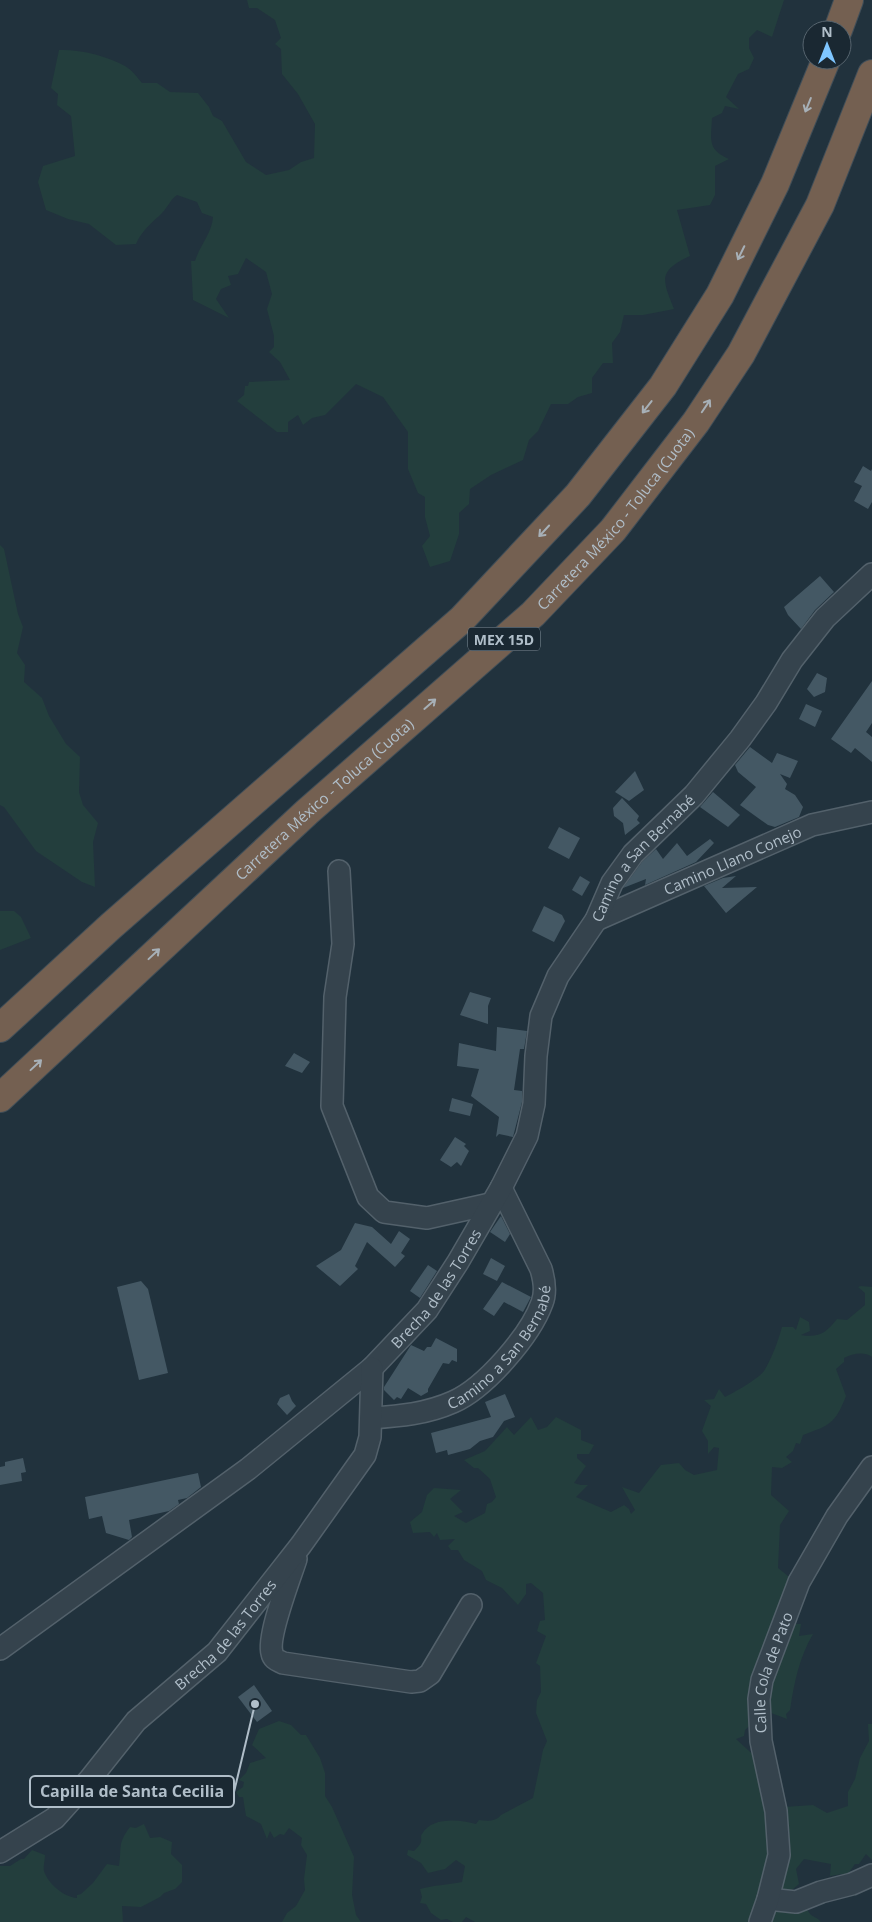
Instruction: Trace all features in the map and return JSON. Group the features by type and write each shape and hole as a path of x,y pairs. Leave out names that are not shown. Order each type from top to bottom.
{"highway":[{"path":"842,20 849,0"},
{"name":"MEX 15D","path":"0,1028 111,926 462,619 578,495 663,386 720,295 775,184 822,70"},
{"name":"Carretera México - Toluca (Cuota)","path":"0,1098 307,812 533,614 613,530 696,422 741,354 820,205 872,74"}],"street":[{"name":"Camino a San Bernabé","path":"371,1418 414,1415 434,1410 456,1401 498,1368 529,1326 542,1303 544,1278 541,1269 495,1196 527,1136 534,1104 536,1056 541,1016 558,976 596,920 612,883 633,854 694,795 745,732 766,703 792,660 825,618 872,574"},
{"name":"Camino Llano Conejo","path":"596,920 812,826 872,812"},
{"path":"339,871 343,944 335,997 332,1106 368,1197 384,1212 427,1218 495,1196"},
{"name":"Brecha de las Torres","path":"0,1649 248,1469 372,1368 427,1310 458,1262 495,1196"},
{"name":"Brecha de las Torres","path":"0,1852 55,1818 90,1779 136,1722 218,1652 301,1545 364,1454 370,1437 372,1368"},
{"name":"Calle Cola de Pato","path":"760,1922 779,1855 776,1811 762,1741 759,1699 762,1680 799,1582 837,1516 872,1467"},
{"path":"301,1545 272,1635 272,1653 275,1659 283,1663 412,1682 420,1681 430,1674 471,1605"},
{"path":"768,1899 796,1902 821,1892 852,1884 872,1875"}],"green space":[{"path":"247,0 784,0 772,37 757,30 749,38 749,48 754,58 749,69 738,74 726,97 739,109 725,106 722,113 712,118 712,143 717,151 729,159 715,166 715,195 710,205 677,210 690,256 672,266 666,277 665,283 674,309 643,315 624,315 620,332 612,343 613,363 603,363 592,378 592,393 578,397 568,404 551,404 538,431 529,440 523,460 491,475 470,489 469,504 459,513 459,534 450,561 430,567 422,546 430,536 425,517 425,497 418,493 408,469 408,432 383,397 356,384 325,415 312,418 303,425 298,415 288,422 288,432 277,432 237,401 244,395 245,386 248,386 249,382 290,380 280,362 269,352 274,347 274,336 267,309 272,294 266,272 246,258 238,274 228,276 231,285 221,289 216,299 229,318 193,300 191,261 195,261 213,217 202,213 197,202 177,195 144,231 136,244 116,245 89,224 68,219 46,210 38,182 43,166 75,156 71,116 57,105 58,94 51,88 59,50 84,52 118,62 128,68 142,83 157,83 170,92 198,93 209,107 213,116 222,121 246,162 266,175 289,170 301,162 314,158 315,124 298,94 282,74 281,49 275,44 281,38 275,20 257,8 249,8"},
{"path":"0,545 4,549 18,614 23,627 17,653 25,665 24,682 42,698 49,716 66,744 80,757 79,792 83,805 98,823 93,842 95,887 82,882 36,851 4,807 0,805"},
{"path":"0,911 14,911 21,917 31,938 0,950"},
{"path":"858,1287 872,1287 872,1357 858,1354 844,1358 844,1362 836,1369 846,1396 835,1418 826,1426 803,1435 800,1444 796,1443 793,1451 786,1457 792,1462 782,1468 772,1467 771,1495 789,1511 780,1525 778,1568 793,1580 796,1624 801,1624 799,1636 813,1634 795,1680 790,1710 786,1714 787,1719 766,1711 745,1730 744,1736 736,1739 760,1761 784,1807 813,1805 827,1813 848,1806 848,1792 855,1779 860,1758 869,1741 868,1724 872,1724 872,1860 866,1854 859,1864 855,1864 845,1878 842,1874 830,1876 831,1864 804,1859 796,1869 799,1884 792,1890 811,1915 821,1922 475,1922 466,1917 462,1922 453,1922 447,1919 441,1920 431,1913 426,1904 420,1903 422,1897 420,1889 462,1882 465,1866 456,1860 445,1869 428,1873 421,1863 407,1855 408,1850 414,1851 419,1846 421,1835 426,1828 439,1822 454,1820 476,1824 479,1820 494,1820 533,1798 543,1750 547,1741 536,1713 537,1700 541,1692 540,1666 536,1663 546,1636 537,1631 540,1621 545,1620 543,1593 531,1583 526,1584 526,1594 518,1605 502,1588 486,1580 482,1571 464,1560 458,1550 451,1550 448,1546 455,1539 440,1540 437,1533 434,1537 430,1532 413,1533 410,1522 422,1512 427,1495 434,1488 461,1490 450,1499 463,1512 454,1516 466,1523 485,1513 487,1504 496,1497 490,1479 478,1468 474,1468 464,1460 485,1451 507,1427 514,1435 531,1417 538,1430 547,1427 556,1417 581,1430 581,1440 594,1445 589,1454 577,1454 577,1458 586,1466 574,1483 588,1485 576,1497 611,1512 624,1505 631,1514 635,1510 622,1487 639,1493 661,1465 679,1463 685,1470 694,1475 717,1470 719,1448 714,1447 708,1454 708,1441 702,1431 711,1406 704,1400 714,1399 719,1389 725,1397 761,1374 777,1344 782,1327 793,1327 796,1330 800,1317 809,1322 810,1331 801,1335 813,1336 826,1331 837,1319 847,1320 865,1305 865,1293"},
{"path":"279,1721 291,1725 301,1735 306,1735 320,1758 325,1773 325,1796 332,1807 354,1857 352,1895 356,1915 361,1922 282,1922 287,1913 296,1906 305,1890 304,1879 307,1855 301,1845 302,1838 289,1828 284,1835 280,1834 274,1838 270,1831 267,1839 261,1824 246,1816 243,1797 239,1797 236,1792 243,1787 244,1782 239,1780 246,1773 250,1763 266,1758 252,1745 259,1729"},
{"path":"144,1824 150,1838 160,1837 172,1842 171,1854 182,1865 182,1882 175,1889 164,1893 141,1907 122,1906 123,1922 0,1922 0,1866 10,1866 24,1859 32,1850 45,1855 44,1871 49,1881 62,1892 77,1898 77,1895 81,1894 93,1883 107,1864 119,1866 123,1838 130,1827 136,1828"}],"building":[{"path":"863,466 871,471 872,469 872,502 868,509 854,501 862,486 854,482"},
{"path":"820,576 834,592 815,610 801,629 788,615 784,607"},
{"path":"817,673 827,678 825,692 814,697 807,689"},
{"path":"872,681 872,723 866,732 872,737 872,762 855,748 851,753 831,739"},
{"path":"806,704 822,711 815,727 799,719"},
{"path":"750,747 772,763 777,753 798,761 790,778 780,774 787,784 785,789 795,795 803,807 799,817 775,827 768,825 740,805 756,787 738,772 735,765"},
{"path":"635,771 644,790 629,801 615,792"},
{"path":"713,792 740,815 728,827 700,807"},
{"path":"622,798 639,816 637,820 640,823 625,835 623,823 614,816 613,808"},
{"path":"559,827 580,838 569,859 548,848"},
{"path":"710,839 714,843 696,862 645,885 646,879 623,888 642,862 656,849 663,859 677,843 687,856"},
{"path":"580,876 590,882 582,896 572,890"},
{"path":"736,876 722,888 757,887 726,913 704,886 723,878"},
{"path":"544,906 562,915 565,921 554,942 532,931"},
{"path":"470,992 491,998 488,1006 488,1024 460,1015"},
{"path":"497,1027 527,1031 524,1049 520,1049 514,1090 522,1091 522,1102 513,1137 499,1134 496,1137 499,1117 471,1096 479,1069 457,1066 459,1043 496,1051"},
{"path":"294,1053 310,1062 302,1073 285,1066"},
{"path":"452,1098 473,1104 470,1116 449,1111"},
{"path":"455,1137 466,1144 464,1146 469,1151 461,1166 457,1162 451,1167 440,1160"},
{"path":"501,1216 510,1234 505,1242 490,1232"},
{"path":"355,1223 372,1227 391,1244 399,1231 410,1239 401,1253 405,1256 395,1267 367,1242 355,1266 358,1269 340,1286 316,1266 341,1250"},
{"path":"491,1258 505,1266 497,1281 483,1274"},
{"path":"428,1265 437,1271 420,1298 410,1291"},
{"path":"141,1281 148,1289 168,1373 139,1380 117,1287"},
{"path":"502,1282 531,1297 523,1312 504,1302 494,1316 483,1309"},
{"path":"436,1338 457,1349 457,1362 452,1360 449,1364 443,1363 428,1392 421,1396 408,1388 401,1399 397,1397 394,1400 384,1390 384,1387 411,1345 424,1351 427,1347 431,1347"},
{"path":"289,1394 296,1406 287,1415 277,1404 280,1398"},
{"path":"505,1394 515,1417 504,1421 493,1437 480,1441 470,1449 448,1455 447,1450 436,1453 431,1433 491,1417 485,1402"},
{"path":"23,1458 26,1472 21,1473 22,1481 0,1485 0,1467 5,1466 5,1462"},
{"path":"198,1473 201,1487 187,1498 178,1500 179,1504 169,1511 129,1520 132,1537 129,1540 106,1533 102,1516 89,1519 85,1497"},
{"path":"254,1685 272,1711 257,1722 238,1697"}],"place":[{"name":"Capilla de Santa Cecilia","path":"255,1704"}]}
